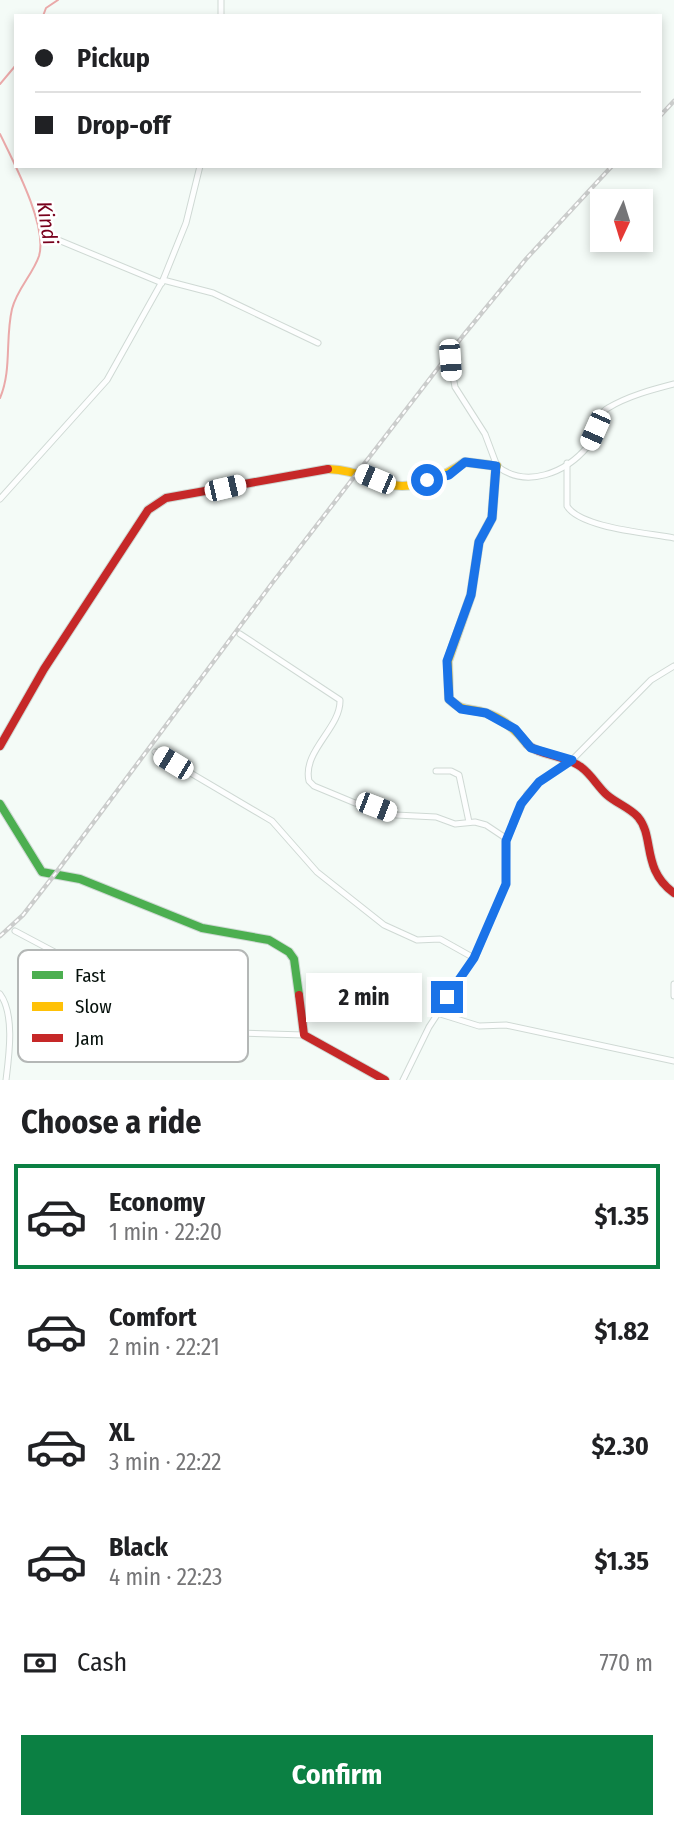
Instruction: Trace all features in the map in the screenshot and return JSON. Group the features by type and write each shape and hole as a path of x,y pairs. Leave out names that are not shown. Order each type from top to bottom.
{"street":[{"path":"0,499 107,380 162,281 186,223 200,168"},
{"path":"51,237 162,281 213,293 318,342"},
{"path":"450,360 455,387 485,434 497,466 492,518 479,542 471,595 447,661 449,699 461,709 486,713 515,729 531,748 572,760 606,794 639,818 654,870 663,885 674,893"},
{"path":"0,746 134,529 155,504 166,498 311,470 353,470 387,484 405,486 443,477 465,462 497,466 523,480 542,476 567,463 589,445 607,408 642,391 674,384"},
{"path":"567,463 567,506 575,515 598,524 674,538"},
{"path":"240,634 340,700 339,709 308,768 309,781 314,786 355,803 396,815 436,817 455,824 469,822 495,829 507,839"},
{"path":"403,1080 438,1013 474,958 506,884 507,839 527,794 539,782 572,760 651,680 674,666"},
{"path":"155,752 272,821 317,872 384,925 417,940 440,939 474,958"},
{"path":"436,771 451,771 459,775 469,822"},
{"path":"0,804 42,872 80,879 202,928 269,940 289,952 294,959 304,1035"},
{"path":"15,931 51,950"},
{"path":"674,984 674,996"},
{"path":"0,994 5,1003 8,1020 6,1080"},
{"path":"438,1013 473,1025 506,1025 674,1061"},
{"path":"248,1033 304,1035 385,1080"}],"waterway":[{"name":"Kindi","path":"44,14 46,8 58,0"},
{"name":"Kindi","path":"0,84 14,67"},
{"name":"Kindi","path":"0,134 14,164"},
{"name":"Kindi","path":"0,398 6,376 12,309 39,256 40,243 34,211 16,168"}],"railway":[{"path":"662,114 674,101"},
{"path":"0,936 23,915 55,874 273,582 462,337 526,259 610,168"}],"traffic: fast":[{"path":"0,804 42,872 80,879 202,928 269,940 289,952 294,959 299,995"}],"traffic: slow":[{"path":"328,469 387,484 407,486 438,477 465,462 497,466"},
{"path":"496,466 492,518 479,542 471,595 448,661 449,699 463,708 498,718 527,744"}],"traffic: jam":[{"path":"0,746 44,669 148,510 166,498 328,469"},
{"path":"527,744 538,751 575,763 588,773 607,795 638,817 643,825 657,874 674,893"},
{"path":"299,995 304,1035 385,1080"}],"route":[{"path":"427,480 449,475 465,462 496,466 492,518 479,542 471,595 447,661 449,699 465,711 486,713 515,729 522,734 531,748 572,760 539,782 521,804 514,828 506,841 506,884 474,958 447,997"}]}
